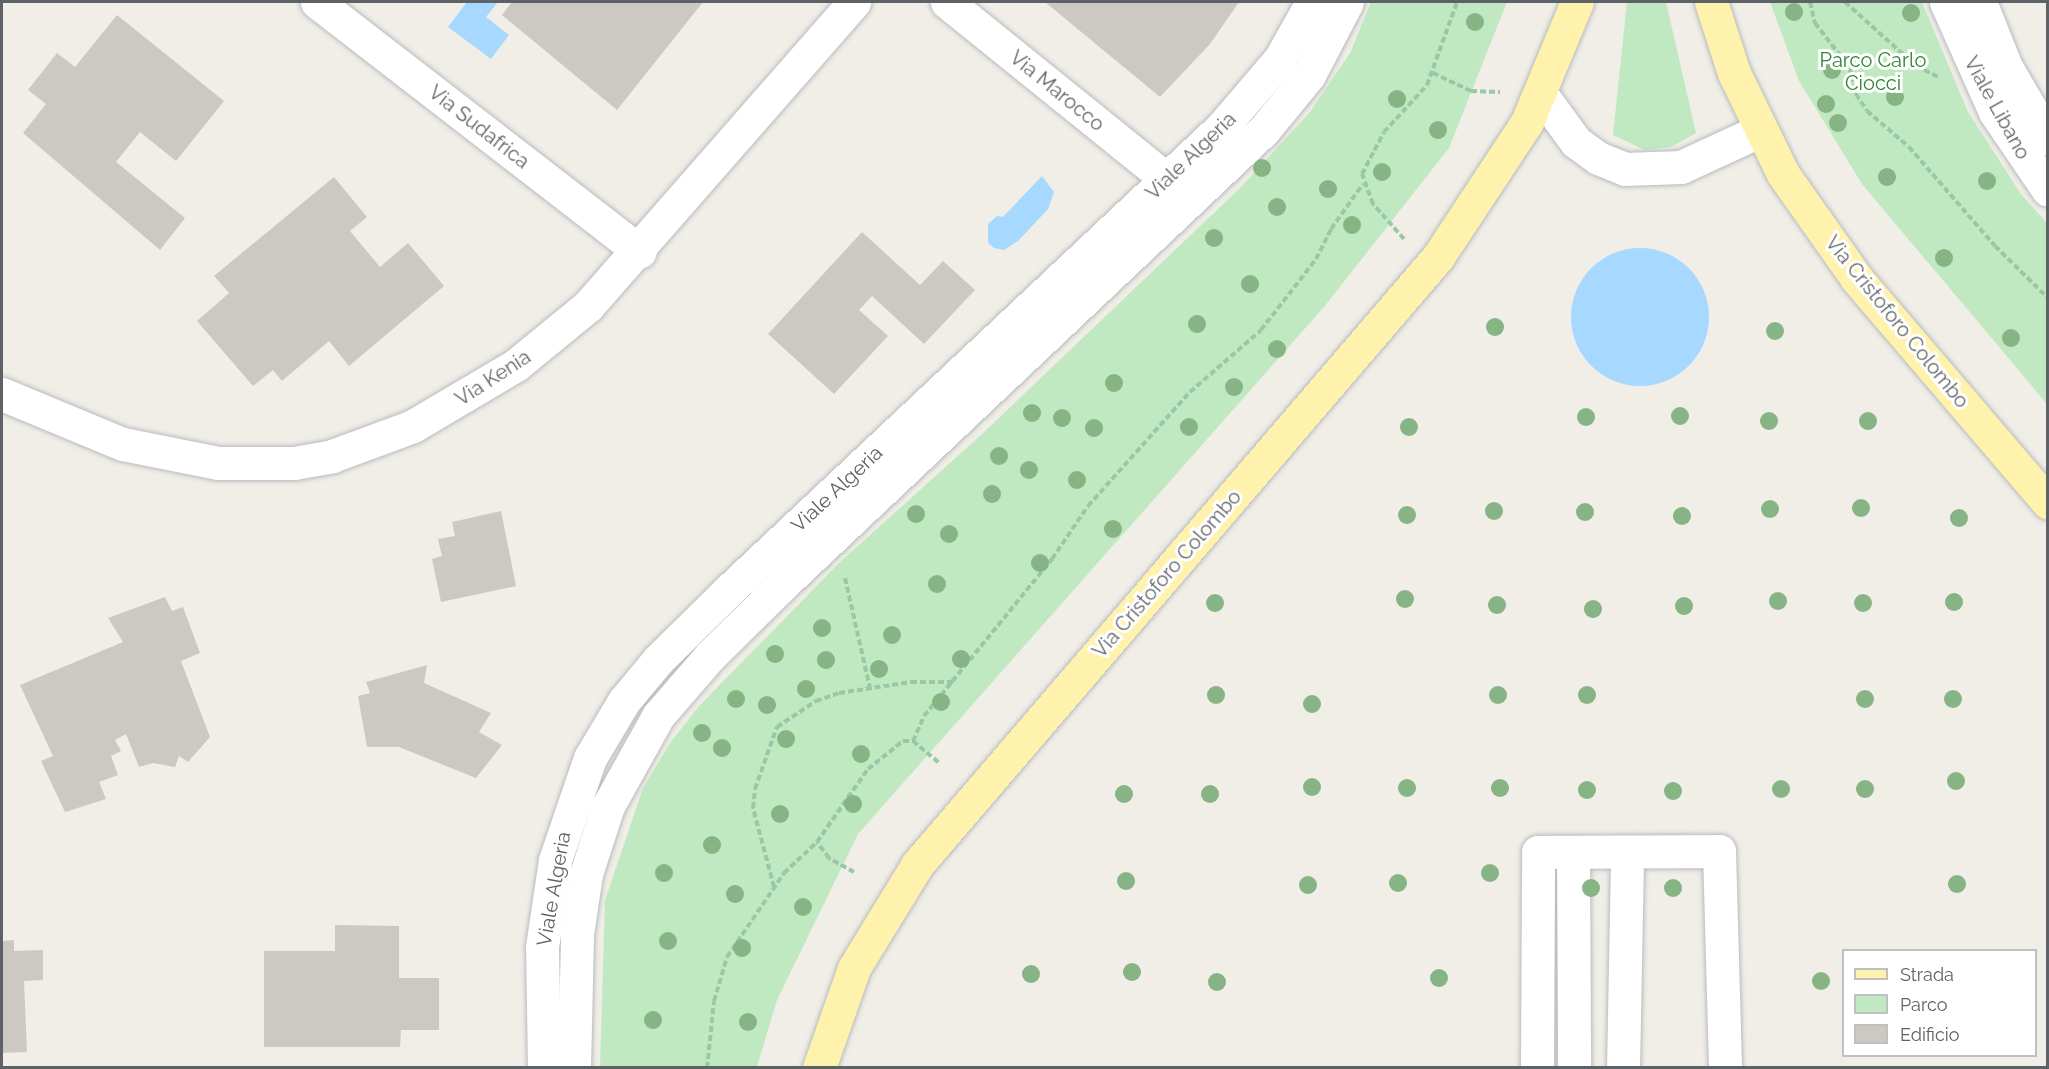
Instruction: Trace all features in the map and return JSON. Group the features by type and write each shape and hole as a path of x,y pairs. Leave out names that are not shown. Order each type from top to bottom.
{"main road":[{"name":"Via Cristoforo Colombo","path":"819,1068 854,968 917,865 1426,273 1512,148 1541,94 1577,2"},
{"name":"Via Cristoforo Colombo","path":"1711,2 1734,73 1759,131 1783,174 1857,279 2048,503"}],"street":[{"name":"Via Sudafrica","path":"317,2 640,252"},
{"name":"Via Kenia","path":"2,394 99,435 173,457 247,464 332,456 413,426 516,366 571,322 640,252 854,2"},
{"name":"Via Marocco","path":"947,2 1193,201"},
{"name":"Viale Algeria","path":"544,1068 542,947 555,860 590,758 624,701 658,660 736,583 1167,180 1254,92 1295,36 1312,2"},
{"name":"Viale Algeria","path":"574,1068 577,934 586,874 608,806 658,716 710,656 789,579 1193,201 1293,96 1335,32 1347,2"},
{"name":"Viale Libano","path":"1965,9 2006,67 2048,139"},
{"name":"Viale Libano","path":"1965,9 1995,112 2048,190"},
{"path":"1541,94 1576,142 1598,158 1625,169 1665,170 1696,163 1759,131"},
{"path":"1537,1068 1538,852 1719,851 1725,1068"},
{"path":"1573,852 1574,1068"},
{"path":"1623,1068 1627,853"}],"path":[{"path":"707,1068 714,1001 727,957 774,887 816,842 868,770 886,751 913,741 924,716 956,682 1052,560 1088,506 1144,448 1157,426 1261,330 1316,259 1331,228 1363,184 1370,154 1433,74 1457,2"},
{"path":"1810,2 1815,23 1849,67 1856,94 1867,111 1909,147 1995,246 2048,298"},
{"path":"1845,2 1916,66 1946,79"},
{"path":"1433,74 1471,91 1501,93"},
{"path":"1363,184 1381,215 1404,239"},
{"path":"843,572 870,688"},
{"path":"774,887 753,808 754,789 777,727 816,701 911,681 956,682"},
{"path":"913,741 939,763"},
{"path":"816,842 829,858 854,872"}],"green space":[{"path":"1371,2 1507,2 1449,148 1324,307 858,834 777,1000 757,1067 600,1067 605,900 643,788 670,743 699,706 840,562 981,435 1240,188 1310,112 1350,53"},
{"path":"1627,2 1666,2 1696,133 1671,147 1645,150 1613,135"},
{"name":"Parco Carlo Ciocci","path":"1770,2 1922,2 1968,112 2021,194 2047,223 2047,404 1862,184 1799,81"}],"water":[{"path":"467,2 498,2 486,17 509,35 491,59 448,27"},
{"path":"1042,176 1054,192 1048,209 1018,241 1004,250 994,248 988,243 988,224 997,216 1003,217"},
{"path":"1640,248 1666,253 1689,268 1704,291 1709,317 1704,343 1689,366 1666,381 1640,386 1614,381 1591,366 1576,343 1571,317 1576,291 1591,268 1614,253"}],"building":[{"path":"512,2 703,2 617,110 502,15"},
{"path":"1045,2 1239,2 1210,44 1160,97"},
{"path":"117,15 224,101 176,161 140,132 116,162 185,218 160,250 23,133 46,104 28,90 57,53 75,67"},
{"path":"334,177 367,217 350,231 380,267 408,243 444,286 349,366 329,341 282,381 273,370 253,386 197,321 229,293 214,276"},
{"path":"862,232 920,285 943,261 975,290 924,344 872,296 859,310 888,336 834,394 768,334"},
{"path":"501,511 516,586 441,602 432,559 442,556 438,539 455,536 452,522"},
{"path":"165,597 172,611 183,607 200,653 181,661 210,737 188,762 179,756 175,767 153,763 139,767 126,734 115,740 121,751 111,756 118,775 99,782 106,799 65,812 41,761 53,756 20,685 123,642 108,618"},
{"path":"427,665 424,683 491,713 479,732 502,745 476,778 399,747 367,747 358,696 370,693 366,682"},
{"path":"335,925 399,926 399,978 439,978 439,1030 401,1030 400,1047 264,1047 264,951 335,951"},
{"path":"14,940 14,951 43,950 43,980 24,981 27,1052 2,1053 2,941"}]}
